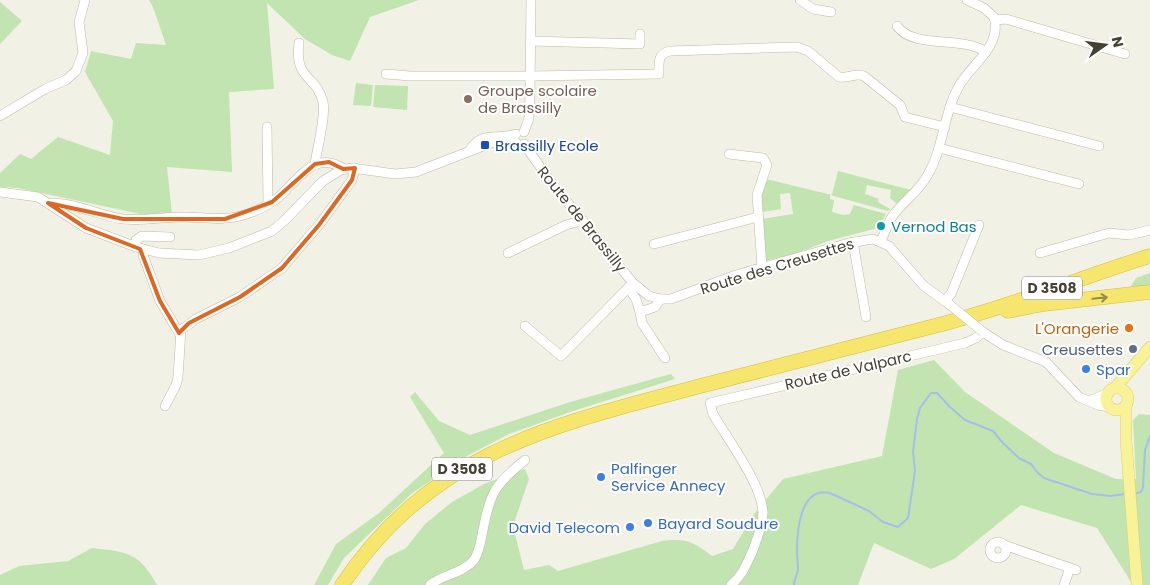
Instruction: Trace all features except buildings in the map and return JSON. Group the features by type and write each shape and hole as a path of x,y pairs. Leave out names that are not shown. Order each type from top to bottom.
{"highway":[{"name":"D 3508","path":"342,585 367,550 419,499 470,464 513,443 552,428 620,408 948,322 1150,258"},
{"path":"948,322 1044,304 1150,292"}],"main road":[{"path":"1126,440 1112,409 1105,399 1150,347"},
{"path":"1126,392 1133,376 1150,356"},
{"path":"1110,391 1121,389 1126,392 1128,397 1126,406 1126,440 1137,585"},
{"path":"1112,409 1119,410 1126,406"}],"street":[{"path":"0,116 45,89 66,80 76,71 82,53 78,22 85,0"},
{"path":"0,192 34,196 86,228 140,249 170,254 206,254 266,234 285,220 323,181 344,169 355,168 395,174 411,173 469,151 481,139 491,136 520,138 528,118 531,76 531,0"},
{"path":"800,0 814,9 831,12"},
{"path":"967,0 988,10 993,15 995,20 993,42 960,84 950,107 940,148 927,177 919,189 893,215 882,241 893,249 924,286 983,332 1009,348 1046,362 1074,394 1112,409"},
{"path":"995,20 1006,19 1125,54"},
{"path":"897,26 901,31 914,38 975,46 986,52"},
{"path":"531,42 640,44 640,34"},
{"path":"299,44 298,58 300,69 317,88 323,103 324,112 315,164"},
{"path":"386,74 410,76 659,74 659,59 664,52 798,47 810,53 839,77 844,78 857,74 864,76 900,106 906,117 945,127"},
{"path":"950,107 1099,146"},
{"path":"267,127 268,204"},
{"name":"Route de Brassilly","path":"520,138 551,182 583,220 631,286 643,293"},
{"path":"940,148 1079,184"},
{"path":"729,154 763,158 767,163 757,195 762,268"},
{"path":"48,203 56,203 123,219 184,217 214,220 250,213 268,204 289,188 302,173 315,164 329,162 344,169"},
{"path":"179,333 189,323 240,297 282,268 319,225 352,180 355,168"},
{"path":"654,244 758,217"},
{"path":"508,253 566,225 583,220"},
{"path":"946,303 979,225"},
{"path":"1040,253 1109,233 1129,234 1150,230"},
{"path":"164,406 176,385 178,377 180,364 179,333 160,301 136,240 142,236 170,236"},
{"name":"Route des Creusettes","path":"643,293 661,299 677,297 736,276 853,242 873,239 882,241"},
{"path":"853,242 866,317"},
{"path":"525,326 561,356 631,286 642,323 665,358"},
{"path":"640,312 655,307 661,299"},
{"name":"Route de Valparc","path":"731,585 740,577 744,570 763,515 753,480 713,414 710,403 965,343 983,332"},
{"path":"1089,401 1110,391"},
{"path":"430,585 463,569 475,558 487,509 499,482 525,460"},
{"path":"1004,545 1073,569 1064,585"}],"highlighted area":[{"path":"329,162 343,169 355,168 352,180 319,225 282,268 240,297 189,323 179,333 160,301 140,249 86,228 48,203 123,219 225,219 272,202 315,164"}],"green space":[{"path":"149,0 419,0 370,17 350,61 332,55 305,39 267,3 274,89 229,92 232,172 167,167 172,214 150,216 18,188 0,187 0,173 20,154 31,159 58,137 110,155 113,121 85,72 91,51 131,59 136,43 166,45"},
{"path":"0,2 22,21 0,44"},
{"path":"356,83 373,85 371,106 353,105"},
{"path":"375,85 408,86 407,110 373,107"},
{"path":"838,171 911,190 897,204 890,198 891,190 867,185 865,194 879,199 878,202 890,209 888,211 830,195 830,199 834,200 832,212 843,215 850,214 854,205 886,214 878,228 828,241 798,253 765,261 762,219 793,214 790,193 780,194 781,209 761,211 759,197 766,179 832,195"},
{"path":"1150,273 1150,285 1130,288 1136,278"},
{"path":"934,360 965,392 1054,453 1116,479 1136,479 1133,420 1139,414 1150,415 1150,585 1133,585 1097,528 1021,505 954,559 931,569 874,543 858,585 368,585 386,558 406,548 425,524 452,502 486,483 525,469 529,479 513,526 524,570 549,565 558,571 670,540 683,540 694,544 712,556 733,549 754,514 783,479 882,456 898,370"},
{"path":"671,374 675,379 573,411 509,434 465,457 411,494 344,558 328,585 314,585 336,544 379,513 444,453 410,397 415,392 439,421 470,435 570,402"},
{"path":"92,548 131,556 144,566 157,585 0,585 0,575 19,566 68,561"}],"waterway":[{"path":"794,585 798,570 797,541 800,521 807,502 813,496 820,493 830,493 869,511 883,522 898,527 908,518 915,471 913,452 917,419 920,408 931,393 937,393 965,420 993,431 1019,458 1031,464 1044,478 1092,494 1111,496 1125,494"},
{"path":"1137,493 1141,492 1143,487 1145,450 1150,436"}],"place":[{"name":"Groupe scolaire de Brassilly","path":"468,99"},
{"name":"Brassilly Ecole","path":"485,145"},
{"name":"Vernod Bas","path":"881,226"},
{"name":"L'Orangerie","path":"1129,328"},
{"name":"Creusettes","path":"1133,349"},
{"name":"Spar","path":"1086,369"},
{"name":"Palfinger Service Annecy","path":"601,477"},
{"name":"Bayard Soudure","path":"648,523"},
{"name":"David Telecom","path":"630,527"}]}
